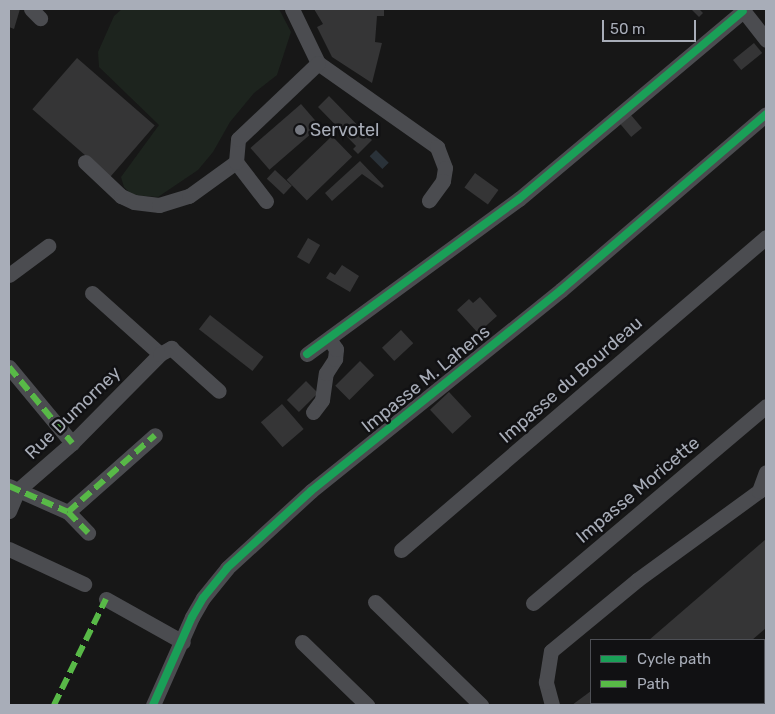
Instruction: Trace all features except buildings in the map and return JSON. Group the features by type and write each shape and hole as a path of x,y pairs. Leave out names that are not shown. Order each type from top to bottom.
{"street":[{"path":"292,9 318,63 437,147 445,168 443,181 429,200"},
{"path":"307,354 519,199 743,10 766,40"},
{"path":"266,201 236,162 238,139 318,63"},
{"name":"Impasse M. Lahens","path":"153,705 203,598 227,568 311,491 561,290 766,114"},
{"path":"85,162 121,196 134,202 159,205 189,196 236,162"},
{"name":"Impasse du Bourdeau","path":"401,550 766,237"},
{"path":"9,275 48,246"},
{"path":"92,293 165,351 220,391"},
{"path":"313,412 322,400 326,373 336,354 329,338"},
{"name":"Rue Dumorney","path":"9,511 14,488 72,443 165,351"},
{"path":"9,367 72,443"},
{"name":"Impasse Moricette","path":"533,603 766,406"},
{"path":"68,512 155,435"},
{"path":"552,705 546,682 551,651 637,580 759,491 766,472"},
{"path":"14,488 68,512 88,533"},
{"path":"9,549 84,584"},
{"path":"106,599 183,642"},
{"path":"375,602 481,705"},
{"path":"302,642 367,705"}],"shaded area":[{"path":"122,9 279,9 291,32 277,75 254,93 230,122 213,152 198,170 158,197 132,195 124,187 121,177 159,125 99,67 98,52 114,16"},
{"path":"376,150 389,163 382,169 370,156"}],"marked path":[{"path":"9,367 72,443"},
{"path":"68,512 155,435"},
{"path":"9,486 68,512 88,533"},
{"path":"54,705 106,599"}],"cycle path":[{"path":"307,354 519,199 743,11"},
{"path":"153,705 192,617 203,598 227,568 311,491 561,290 766,114"}],"place":[{"name":"Servotel","path":"300,130"}]}
